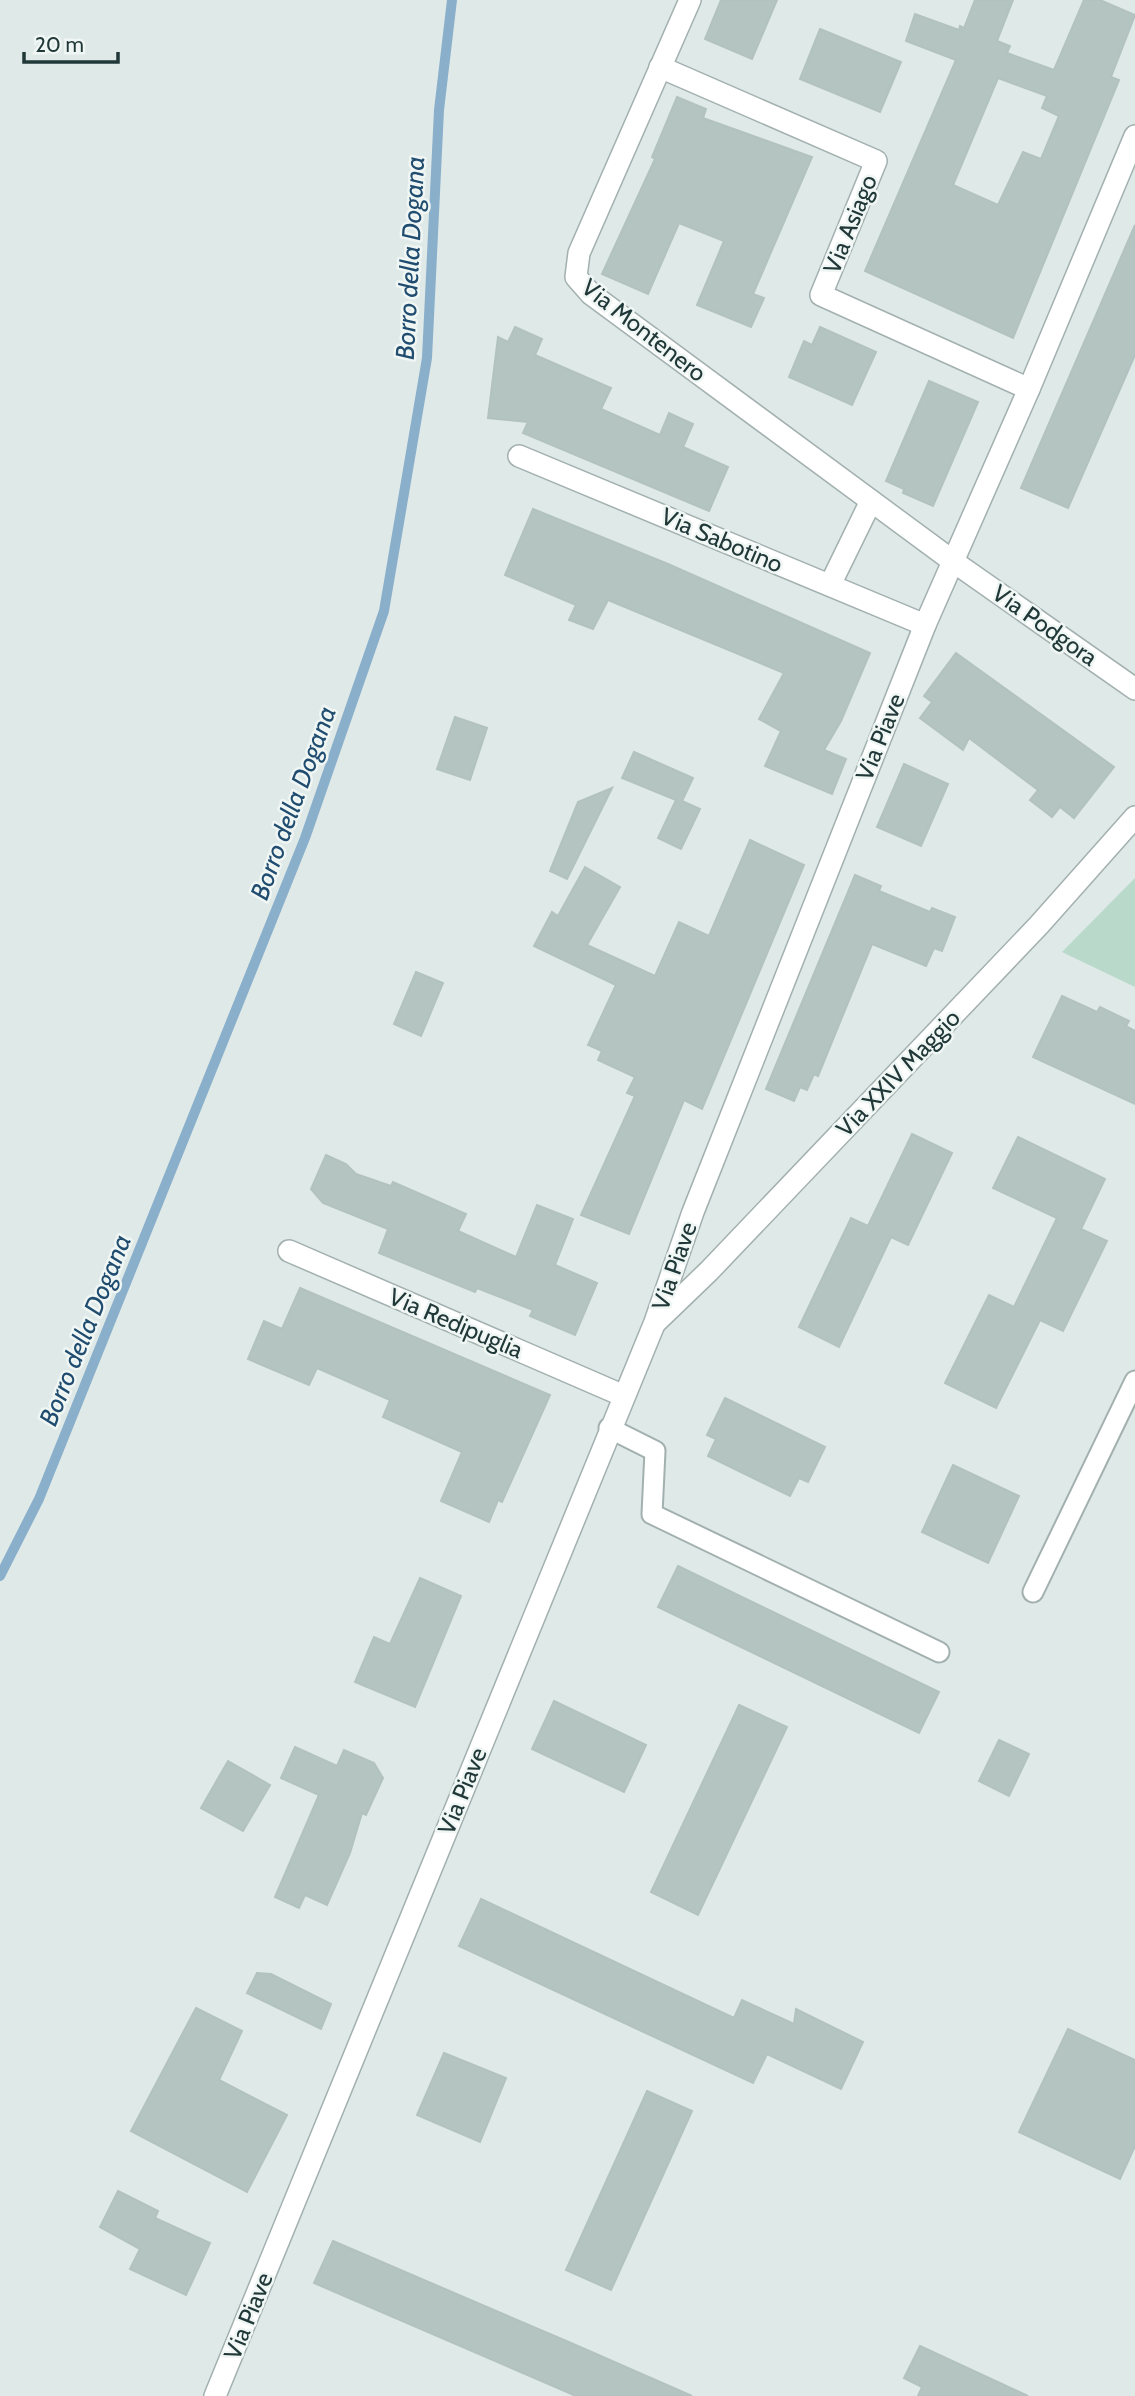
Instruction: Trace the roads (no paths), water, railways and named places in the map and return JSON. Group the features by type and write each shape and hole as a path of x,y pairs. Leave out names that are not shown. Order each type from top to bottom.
{"street":[{"name":"Via Montenero","path":"690,0 579,253 576,277 591,294 954,562"},
{"name":"Via Asiago","path":"660,67 876,161 821,295 1029,389"},
{"name":"Via Piave","path":"215,2396 655,1322 693,1212 925,625 1029,389 1135,136"},
{"name":"Via Sabotino","path":"519,456 925,625"},
{"path":"830,586 871,500"},
{"name":"Via Podgora","path":"954,562 1135,689"},
{"name":"Via XXIV Maggio","path":"655,1322 709,1271 1030,935 1135,817"},
{"name":"Via Redipuglia","path":"289,1251 624,1396"}],"lane":[{"path":"1033,1592 1135,1381"},
{"path":"610,1428 655,1451 652,1514 939,1652"}],"waterway":[{"name":"Borro della Dogana","path":"0,1576 39,1499 305,838 384,611 427,358 439,110 452,0"}]}
